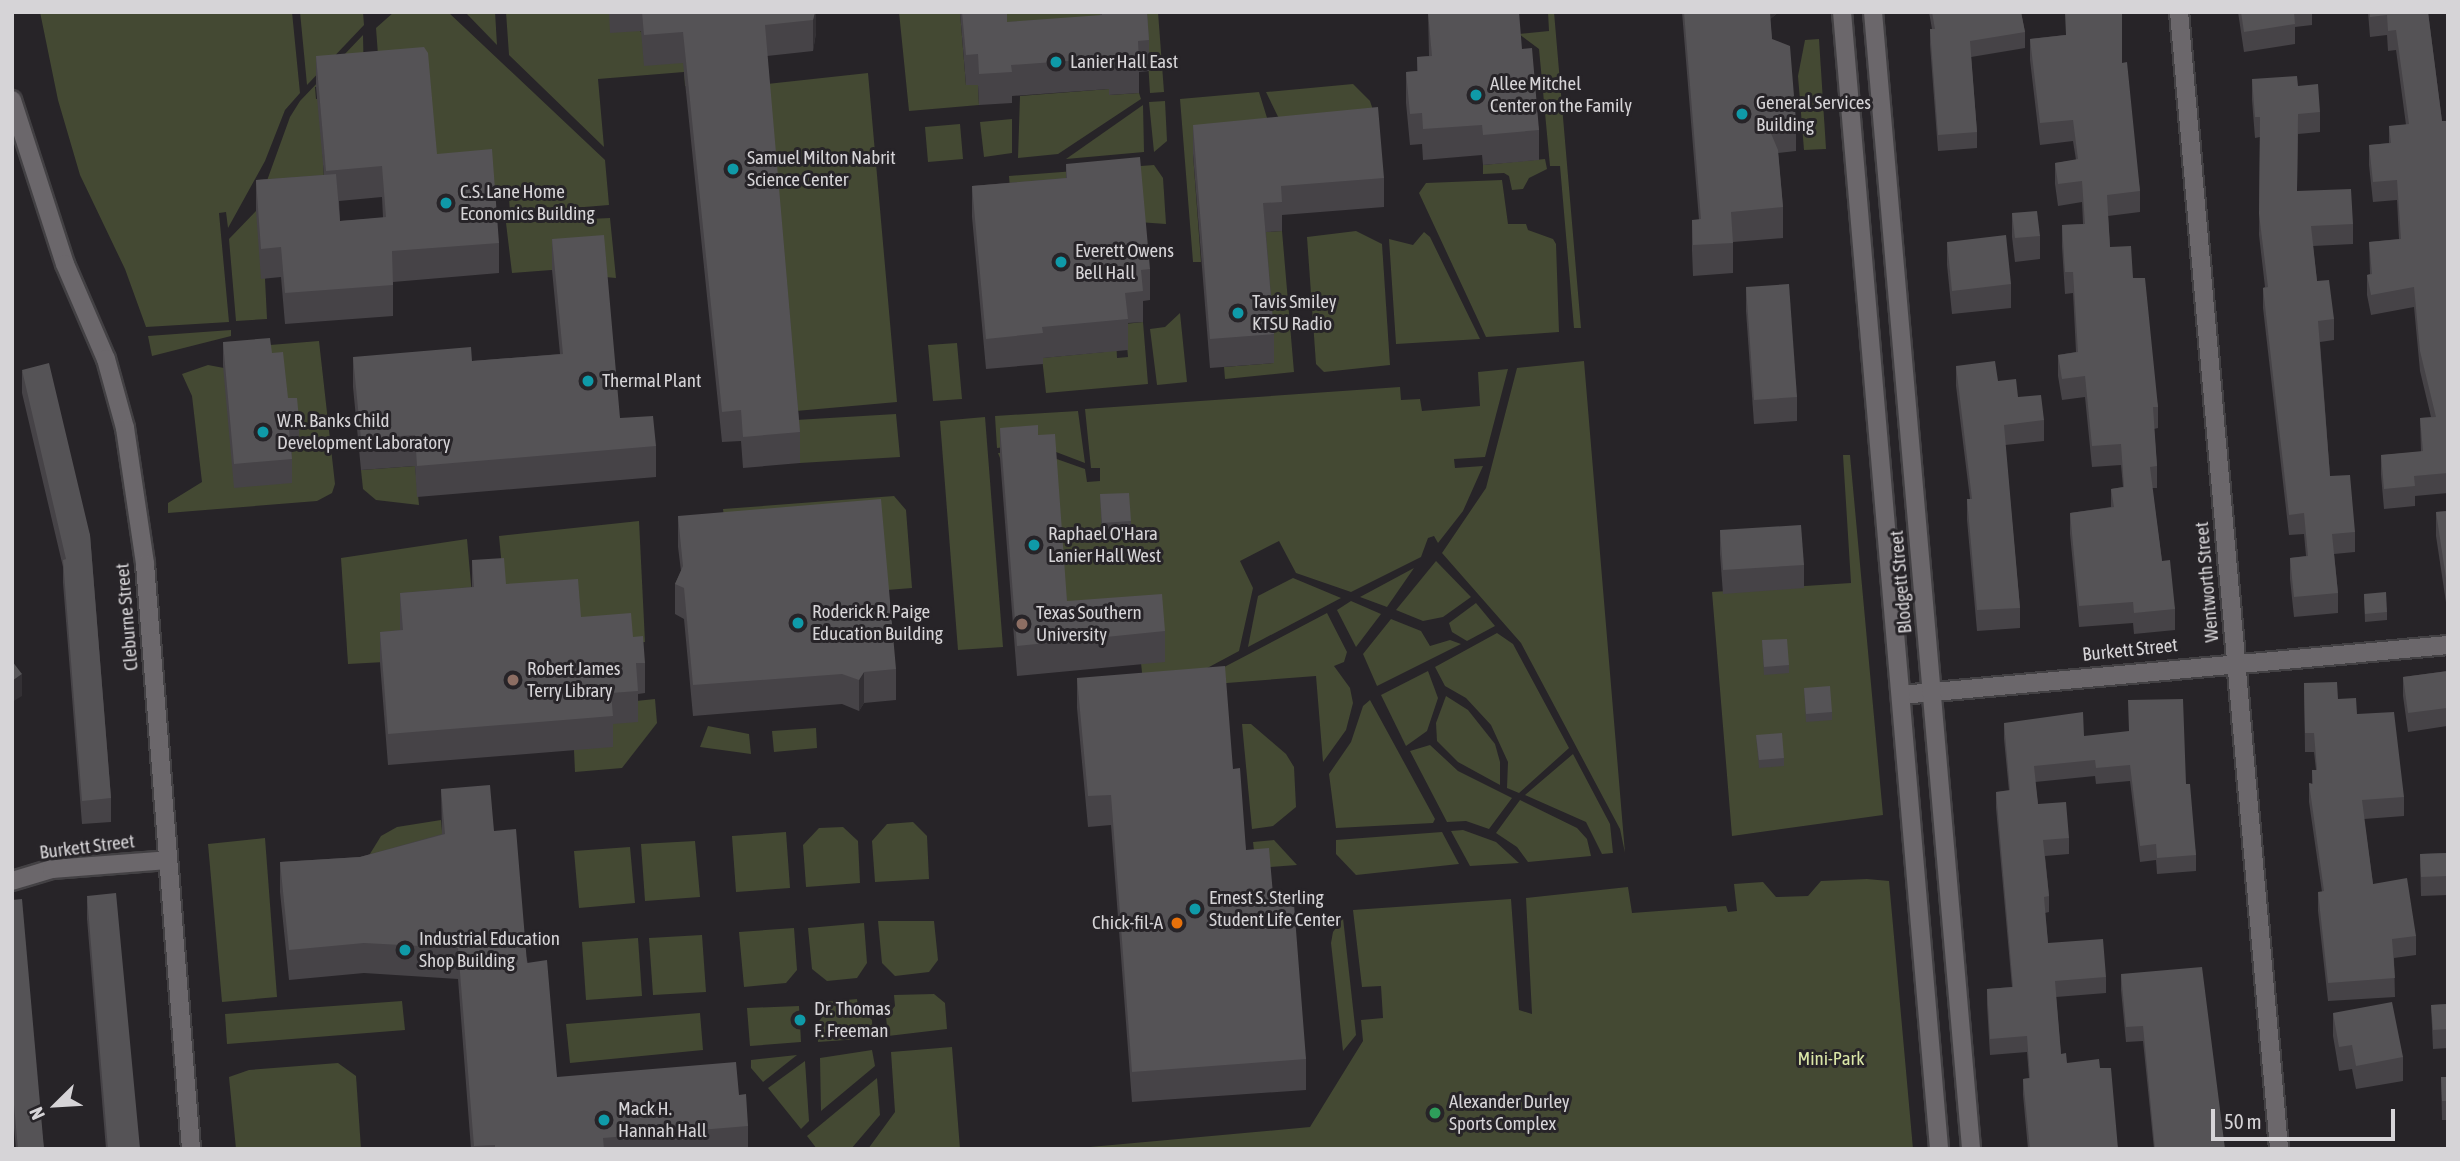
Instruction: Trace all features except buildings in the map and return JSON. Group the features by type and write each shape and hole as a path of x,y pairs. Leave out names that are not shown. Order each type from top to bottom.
{"main road":[{"name":"Blodgett Street","path":"1842,12 1940,1149"},
{"name":"Blodgett Street","path":"1873,12 1971,1149"},
{"name":"Wentworth Street","path":"2179,12 2279,1149"},
{"name":"Cleburne Street","path":"12,100 65,264 106,359 125,428 145,564 191,1149"},
{"path":"1864,265 1894,262"},
{"name":"Burkett Street","path":"1900,695 2235,661 2448,645"},
{"path":"1912,846 1945,844"},
{"name":"Burkett Street","path":"12,881 52,869 168,860"}],"green space":[{"path":"40,12 292,12 300,93 285,110 265,161 228,228 226,212 219,213 229,322 146,327 125,269 80,175 58,100"},
{"path":"300,12 363,12 364,25 307,85"},
{"path":"394,12 448,12 605,160 609,205 510,213 509,198 415,186 380,82 376,28"},
{"path":"465,12 495,12 497,45"},
{"path":"506,12 609,12 690,62 692,86 685,86 684,72 598,79 604,147 509,55"},
{"path":"899,12 960,12 966,85 978,85 979,105 909,111"},
{"path":"1004,12 1100,12 1102,46 1007,53"},
{"path":"1145,12 1158,12 1164,92 1150,93"},
{"path":"1548,12 1554,12 1581,328 1574,328 1560,166 1550,166 1539,49 1519,34 1549,31"},
{"path":"363,35 364,83 315,87 316,99 320,99 324,179 265,279 267,319 236,321 229,239 256,211 290,117 300,101"},
{"path":"1819,39 1826,149 1804,150 1798,76 1805,40"},
{"path":"868,73 897,402 796,411 767,84"},
{"path":"1353,84 1370,101 1375,116 1301,164 1266,92"},
{"path":"1109,89 1110,95 1139,93 1141,99 1058,154 1018,158 1020,96"},
{"path":"1259,92 1276,147 1193,154 1201,262 1193,262 1180,99"},
{"path":"1165,101 1167,141 1154,152 1149,102"},
{"path":"1143,105 1144,152 1066,159"},
{"path":"1012,119 1012,153 984,157 980,122"},
{"path":"960,124 963,159 928,162 925,127"},
{"path":"1545,159 1547,169 1529,178 1523,189 1512,190 1509,176 1504,173 1483,174 1483,165"},
{"path":"1154,165 1163,178 1166,224 1012,213 1009,176"},
{"path":"1502,180 1508,224 1526,224 1528,230 1553,239 1556,244 1559,332 1486,337 1419,193 1426,183"},
{"path":"610,218 616,278 605,277 604,266 512,273 506,223"},
{"path":"1282,231 1294,372 1225,379 1224,367 1274,363 1263,232"},
{"path":"1356,231 1382,244 1390,365 1324,372 1316,364 1307,237"},
{"path":"1424,232 1430,237 1480,339 1396,344 1389,239 1413,245"},
{"path":"1180,313 1187,382 1157,385 1150,329 1165,327"},
{"path":"1143,322 1148,384 1046,393 1042,358 1104,352 1116,337 1117,358 1128,357 1125,324"},
{"path":"231,330 231,336 152,356 148,336"},
{"path":"319,341 335,484 332,493 317,501 168,513 168,503 202,482 192,396 182,374 208,365 272,377 270,345"},
{"path":"957,343 962,399 933,401 928,345"},
{"path":"1584,361 1625,853 1620,829 1521,643 1442,553 1486,488 1517,368"},
{"path":"1508,369 1485,457 1454,459 1455,468 1483,466 1463,511 1438,543 1434,536 1428,538 1421,557 1351,592 1296,573 1279,541 1240,561 1253,588 1239,651 1168,689 1144,691 1141,663 1067,632 1037,455 1000,458 998,453 1034,451 1085,469 1087,482 1100,481 1100,468 1091,468 1085,409 1400,387 1401,400 1420,399 1422,411 1480,406 1478,372"},
{"path":"1078,411 1085,463 1035,444 997,448 995,416"},
{"path":"896,414 900,457 800,463 796,420"},
{"path":"985,417 1003,647 958,650 940,421"},
{"path":"1843,455 1850,455 1883,815 1732,836 1712,592 1851,583"},
{"path":"415,466 419,505 376,500 363,489 361,470"},
{"path":"894,496 906,510 912,588 887,590 727,543 723,509"},
{"path":"639,521 645,642 581,648 504,589 499,536"},
{"path":"467,539 474,618 403,661 348,664 341,558"},
{"path":"1436,561 1471,597 1443,617 1423,621 1396,610"},
{"path":"1414,568 1387,607 1360,597"},
{"path":"1293,578 1341,598 1248,647 1258,596"},
{"path":"1351,601 1381,614 1356,647 1337,610"},
{"path":"1476,603 1495,626 1467,641 1452,632 1449,623"},
{"path":"1327,613 1347,652 1344,662 1334,666 1350,688 1353,703 1346,730 1323,762 1316,676 1188,686"},
{"path":"1391,619 1421,631 1430,646 1450,640 1461,644 1377,686 1363,654"},
{"path":"1497,633 1513,644 1569,748 1519,793 1507,788 1508,762 1491,725 1466,698 1445,686 1435,667"},
{"path":"1428,671 1438,698 1427,731 1406,746 1381,695"},
{"path":"1446,696 1468,710 1495,744 1500,762 1500,785 1458,762 1437,741 1436,723"},
{"path":"655,699 657,723 622,768 575,772 574,750 636,701"},
{"path":"1370,700 1435,819 1433,823 1336,828 1329,774 1351,742 1363,706"},
{"path":"1242,724 1251,724 1286,754 1294,767 1296,807 1273,826 1252,829"},
{"path":"708,726 749,734 751,754 700,747"},
{"path":"816,728 817,748 774,752 772,731"},
{"path":"1430,745 1458,771 1512,798 1489,829 1466,821 1447,822 1410,751"},
{"path":"1573,754 1610,824 1613,853 1602,854 1586,822 1525,795"},
{"path":"1520,800 1577,828 1587,839 1591,856 1528,862 1517,847 1496,833"},
{"path":"441,820 445,864 349,888 381,836 397,827"},
{"path":"913,822 927,836 929,879 875,882 872,841 887,824"},
{"path":"843,827 858,841 860,883 806,887 803,845 819,828"},
{"path":"1463,830 1496,842 1519,863 1470,866 1451,831"},
{"path":"786,832 790,888 736,892 732,836"},
{"path":"1442,832 1459,864 1356,875 1336,854 1336,840"},
{"path":"265,838 277,997 222,1002 208,844"},
{"path":"1274,840 1297,865 1256,868 1253,842"},
{"path":"695,841 700,897 645,901 641,844"},
{"path":"630,847 635,903 579,908 574,851"},
{"name":"Mini-Park","path":"1821,881 1889,881 1913,1149 1068,1149 1310,1127 1363,1041 1361,1020 1383,1018 1381,986 1362,987 1353,910 1511,899 1519,1010 1532,1014 1526,898 1628,887 1632,913 1726,906 1728,912 1737,911 1734,884 1763,882 1776,897 1808,896"},
{"path":"1343,918 1356,1035 1343,1051 1331,943 1333,932"},
{"path":"878,921 934,921 938,960 929,972 895,976 882,963"},
{"path":"864,923 867,963 857,978 827,981 812,969 808,928"},
{"path":"794,928 797,970 786,983 744,987 739,932"},
{"path":"702,935 706,992 653,995 649,938"},
{"path":"638,938 642,996 586,1000 582,942"},
{"path":"934,994 945,1003 947,1029 888,1036 886,1017 895,1006 894,995"},
{"path":"857,999 858,1007 872,1020 873,1038 818,1042 817,1024 826,1012 825,1002"},
{"path":"402,1001 405,1030 227,1044 225,1014"},
{"path":"799,1006 801,1042 750,1046 747,1008"},
{"path":"700,1013 703,1050 570,1063 566,1024"},
{"path":"952,1047 960,1149 868,1149 895,1112 891,1052"},
{"path":"872,1050 875,1066 821,1111 820,1058"},
{"path":"797,1055 763,1082 751,1068 751,1060"},
{"path":"805,1061 809,1121 801,1129 768,1088"},
{"path":"338,1063 356,1076 361,1149 236,1149 229,1077 249,1070"},
{"path":"877,1078 880,1115 851,1149 817,1149 807,1136"}],"place":[{"name":"Lanier Hall East","path":"1056,62"},
{"name":"Allee Mitchel Center on the Family","path":"1476,95"},
{"name":"General Services Building","path":"1742,114"},
{"name":"Samuel Milton Nabrit Science Center","path":"733,169"},
{"name":"C.S. Lane Home Economics Building","path":"446,203"},
{"name":"Everett Owens Bell Hall","path":"1061,262"},
{"name":"Tavis Smiley KTSU Radio","path":"1238,313"},
{"name":"Thermal Plant","path":"588,381"},
{"name":"W.R. Banks Child Development Laboratory","path":"263,432"},
{"name":"Raphael O'Hara Lanier Hall West","path":"1034,545"},
{"name":"Roderick R. Paige Education Building","path":"798,623"},
{"name":"Texas Southern University","path":"1022,624"},
{"name":"Robert James Terry Library","path":"513,680"},
{"name":"Ernest S. Sterling Student Life Center","path":"1195,909"},
{"name":"Chick-fil-A","path":"1177,923"},
{"name":"Industrial Education Shop Building","path":"405,950"},
{"name":"Dr. Thomas F. Freeman","path":"800,1020"},
{"name":"Alexander Durley Sports Complex","path":"1435,1113"},
{"name":"Mack H. Hannah Hall","path":"604,1120"}]}
